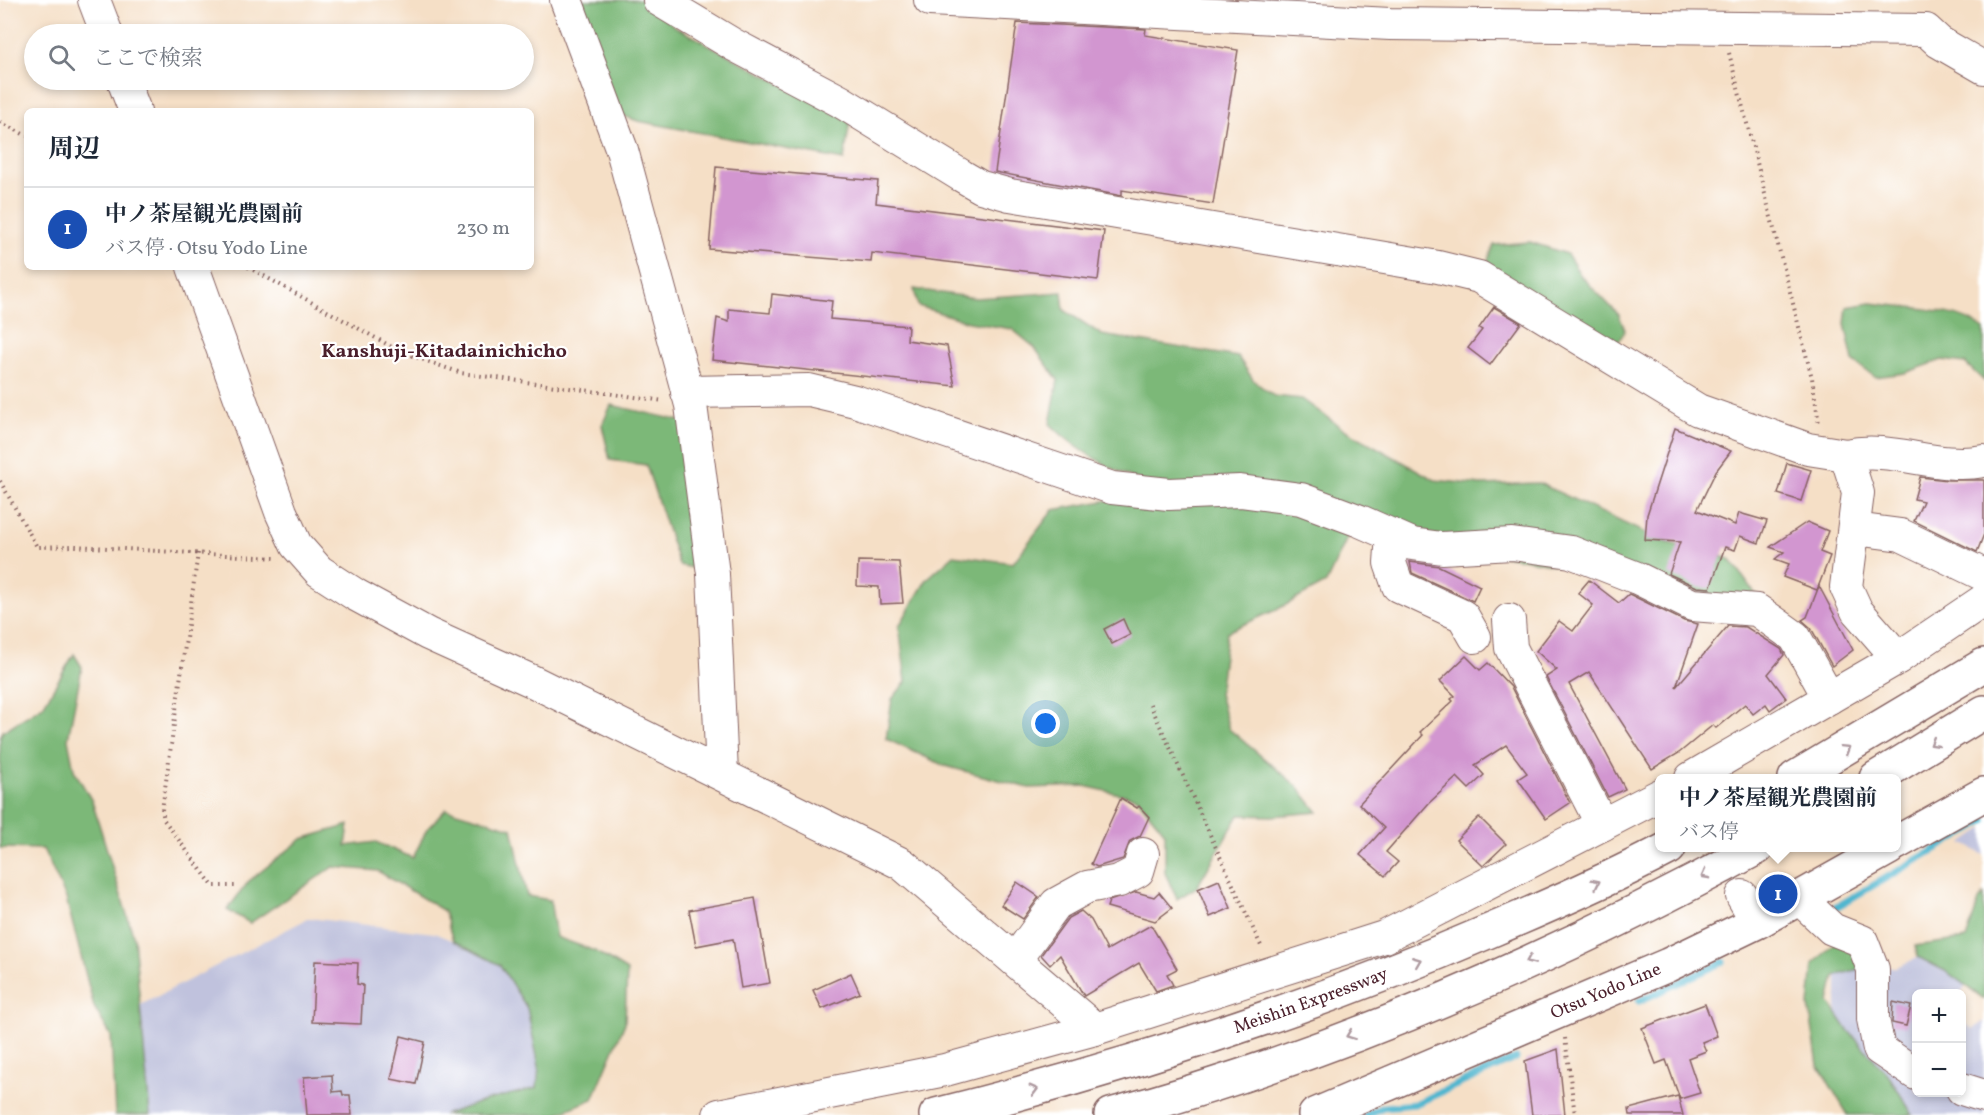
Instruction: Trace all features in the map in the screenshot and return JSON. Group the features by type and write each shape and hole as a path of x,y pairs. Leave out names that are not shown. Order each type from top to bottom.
{"main road":[{"path":"1802,774 1984,665"},
{"path":"1883,774 1984,712"},
{"path":"1901,840 1984,794"},
{"name":"Meishin Expressway","path":"936,1115 1144,1059 1309,1003 1527,915 1661,852"},
{"path":"1111,1115 1156,1103 1320,1047 1403,1015 1548,953 1749,852"},
{"name":"Otsu Yodo Line","path":"1315,1115 1561,1011 1749,909 1799,898 1882,852"}],"street":[{"path":"94,0 103,24"},
{"path":"566,0 622,150 689,399 713,574 722,774"},
{"path":"659,0 734,45 840,101 981,186 1010,195 1438,267 1479,277 1698,410 1835,453 1882,453 1941,464 1984,460"},
{"path":"930,0 1390,24 1926,30 1939,42 1984,69"},
{"path":"127,90 134,108"},
{"path":"195,270 281,512 296,545 319,571 356,596 418,628 722,774 902,864 1095,1029"},
{"path":"689,399 809,390 855,401 1112,488 1169,494 1240,491 1301,499 1412,544 1442,548 1512,544 1571,552 1637,578 1692,605 1757,610 1794,637 1829,698"},
{"path":"1835,453 1858,493 1846,587 1857,611 1898,658"},
{"path":"1855,530 1901,535 1984,575"},
{"path":"1392,535 1390,563 1398,586 1463,616 1475,637"},
{"path":"1698,774 1898,658 1984,600"},
{"path":"1509,620 1511,648 1602,825"},
{"path":"719,1115 945,1070 1095,1029 1274,974 1384,937 1655,797"},
{"path":"1015,960 1056,904 1087,887 1119,881 1138,871 1143,854"},
{"path":"1799,898 1832,929 1862,941 1874,969 1873,1019 1879,1049 1912,1071"},
{"path":"1966,1090 1984,1096"}],"path":[{"path":"1722,28 1812,378 1835,453"},
{"path":"0,122 24,134"},
{"path":"253,270 401,352 461,373 689,399"},
{"path":"0,481 37,547 75,546 290,559 307,557"},
{"path":"198,554 162,810 164,820 213,886 236,886"},
{"path":"1150,704 1274,974"},
{"path":"1561,1011 1575,1115"}],"shaded area":[{"path":"1984,828 1984,855 1962,843"},
{"path":"309,918 434,933 499,960 532,1003 541,1089 460,1115 142,1115 129,1011"},
{"path":"1937,950 1981,966 1964,989 1912,989 1912,1097 1966,1097 1966,1024 1973,1030 1984,1021 1984,1115 1889,1115 1837,1036 1837,969 1896,967"}],"green space":[{"path":"582,0 643,0 676,27 850,121 844,160 638,121 617,114"},
{"path":"1530,242 1567,254 1581,276 1619,315 1625,330 1617,345 1490,274 1488,260 1494,245"},
{"path":"914,289 976,298 1062,292 1064,310 1102,335 1238,357 1254,381 1274,396 1302,399 1342,428 1435,480 1481,485 1539,483 1662,541 1730,559 1765,607 1663,584 1500,555 1379,522 1348,536 1326,583 1280,608 1227,632 1219,694 1229,729 1298,787 1318,812 1272,816 1239,815 1197,887 1177,899 1165,873 1165,833 1137,798 1084,786 1029,788 945,766 886,739 892,699 906,682 899,626 927,579 954,555 1013,563 1053,510 1115,499 1175,495 1124,474 1093,458 1050,424 1058,380 1034,347 1012,329 969,322 918,306"},
{"path":"1871,303 1945,312 1959,316 1984,329 1984,381 1965,363 1942,360 1905,373 1875,377 1853,361 1845,324 1847,307"},
{"path":"611,405 687,422 704,570 679,565 646,465 610,460 602,425"},
{"path":"74,654 82,667 68,739 74,770 92,801 134,938 150,1115 115,1115 111,1036 94,1007 66,898 43,849 0,848 0,737 3,731 43,706"},
{"path":"446,809 512,828 527,896 550,900 556,937 595,951 627,971 625,1023 593,1099 554,1115 443,1115 484,1101 537,1088 539,1066 527,1008 500,965 453,941 444,911 378,871 333,867 250,923 227,910 249,881 302,839 349,825 346,846 376,842 413,858 427,829"},
{"path":"1984,894 1984,999 1947,972 1918,957 1915,946 1966,939 1979,900"},
{"path":"1835,943 1854,950 1862,963 1856,970 1835,976 1829,1002 1847,1029 1889,1076 1913,1115 1848,1115 1818,1065 1809,1006 1813,964"}],"building":[{"path":"1017,23 1146,29 1145,35 1238,50 1213,204 1122,190 1122,196 995,172"},
{"path":"716,167 878,181 876,203 1104,231 1098,280 872,253 871,262 709,249"},
{"path":"772,294 832,301 830,319 908,326 907,340 947,346 955,386 712,360 717,318 729,322 729,309 770,313"},
{"path":"1494,307 1521,323 1490,365 1468,348 1482,330 1479,328"},
{"path":"1675,428 1731,451 1716,471 1697,510 1735,525 1739,513 1767,521 1759,543 1740,536 1735,550 1725,547 1710,588 1697,587 1669,574 1680,542 1645,540 1647,515"},
{"path":"1787,463 1811,470 1801,501 1778,494"},
{"path":"1920,477 1984,480 1984,534 1977,552 1914,521 1923,501 1914,499"},
{"path":"1807,522 1828,531 1820,552 1830,556 1817,590 1783,577 1789,564 1775,559 1784,552 1770,547"},
{"path":"858,561 899,562 903,603 880,604 879,587 857,586"},
{"path":"1410,562 1439,566 1480,586 1473,601 1412,573"},
{"path":"1589,580 1619,603 1629,594 1684,621 1698,624 1676,687 1728,626 1746,627 1781,649 1784,655 1768,674 1786,698 1770,710 1766,704 1753,714 1745,704 1716,728 1713,725 1679,753 1652,769 1589,672 1569,684 1625,789 1608,797 1546,677 1557,670 1536,651 1559,621 1573,631 1593,605 1578,593"},
{"path":"1819,586 1853,650 1832,666 1811,628 1802,620 1807,617"},
{"path":"1123,619 1130,635 1112,644 1104,629"},
{"path":"1466,656 1480,670 1488,663 1511,687 1570,803 1546,819 1518,779 1527,773 1506,745 1475,765 1484,775 1469,789 1457,777 1429,803 1386,852 1398,862 1385,876 1360,855 1384,828 1359,804 1423,735 1420,732 1453,701 1451,699 1455,696 1440,681"},
{"path":"1121,798 1137,808 1139,806 1149,817 1140,836 1130,841 1123,859 1097,867 1091,864"},
{"path":"1479,817 1506,844 1483,866 1456,840"},
{"path":"1219,880 1231,908 1210,917 1198,889"},
{"path":"1017,882 1039,897 1023,919 1001,905"},
{"path":"1136,892 1154,897 1159,892 1172,908 1155,921 1107,907 1109,901"},
{"path":"755,898 770,983 741,988 733,939 696,946 689,910"},
{"path":"1081,911 1091,920 1107,950 1151,925 1177,969 1167,974 1173,985 1156,991 1139,963 1084,996 1060,955 1050,965 1041,955 1068,918"},
{"path":"315,961 358,963 357,984 363,985 361,1024 312,1022"},
{"path":"851,973 860,993 822,1009 813,990"},
{"path":"1893,1002 1911,1006 1906,1026 1892,1023"},
{"path":"1705,1004 1717,1036 1702,1042 1706,1051 1688,1058 1700,1093 1680,1099 1666,1060 1656,1064 1642,1028"},
{"path":"401,1036 425,1042 416,1084 391,1079"},
{"path":"1558,1049 1565,1115 1532,1115 1525,1061"},
{"path":"332,1075 333,1092 342,1091 343,1095 350,1095 352,1115 307,1115 304,1077"},
{"path":"1678,1096 1683,1115 1630,1115 1629,1109"}],"waterway":[{"path":"1831,910 1984,821"},
{"path":"1639,1001 1723,962"},
{"path":"1366,1115 1383,1107 1415,1104 1516,1058"}],"tunnel":[{"path":"1718,852 1742,896"}],"place":[{"name":"中ノ茶屋観光農園前","path":"1778,894"}],"district":[{"name":"Kanshuji-Kitadainichicho","path":"444,352"}]}
